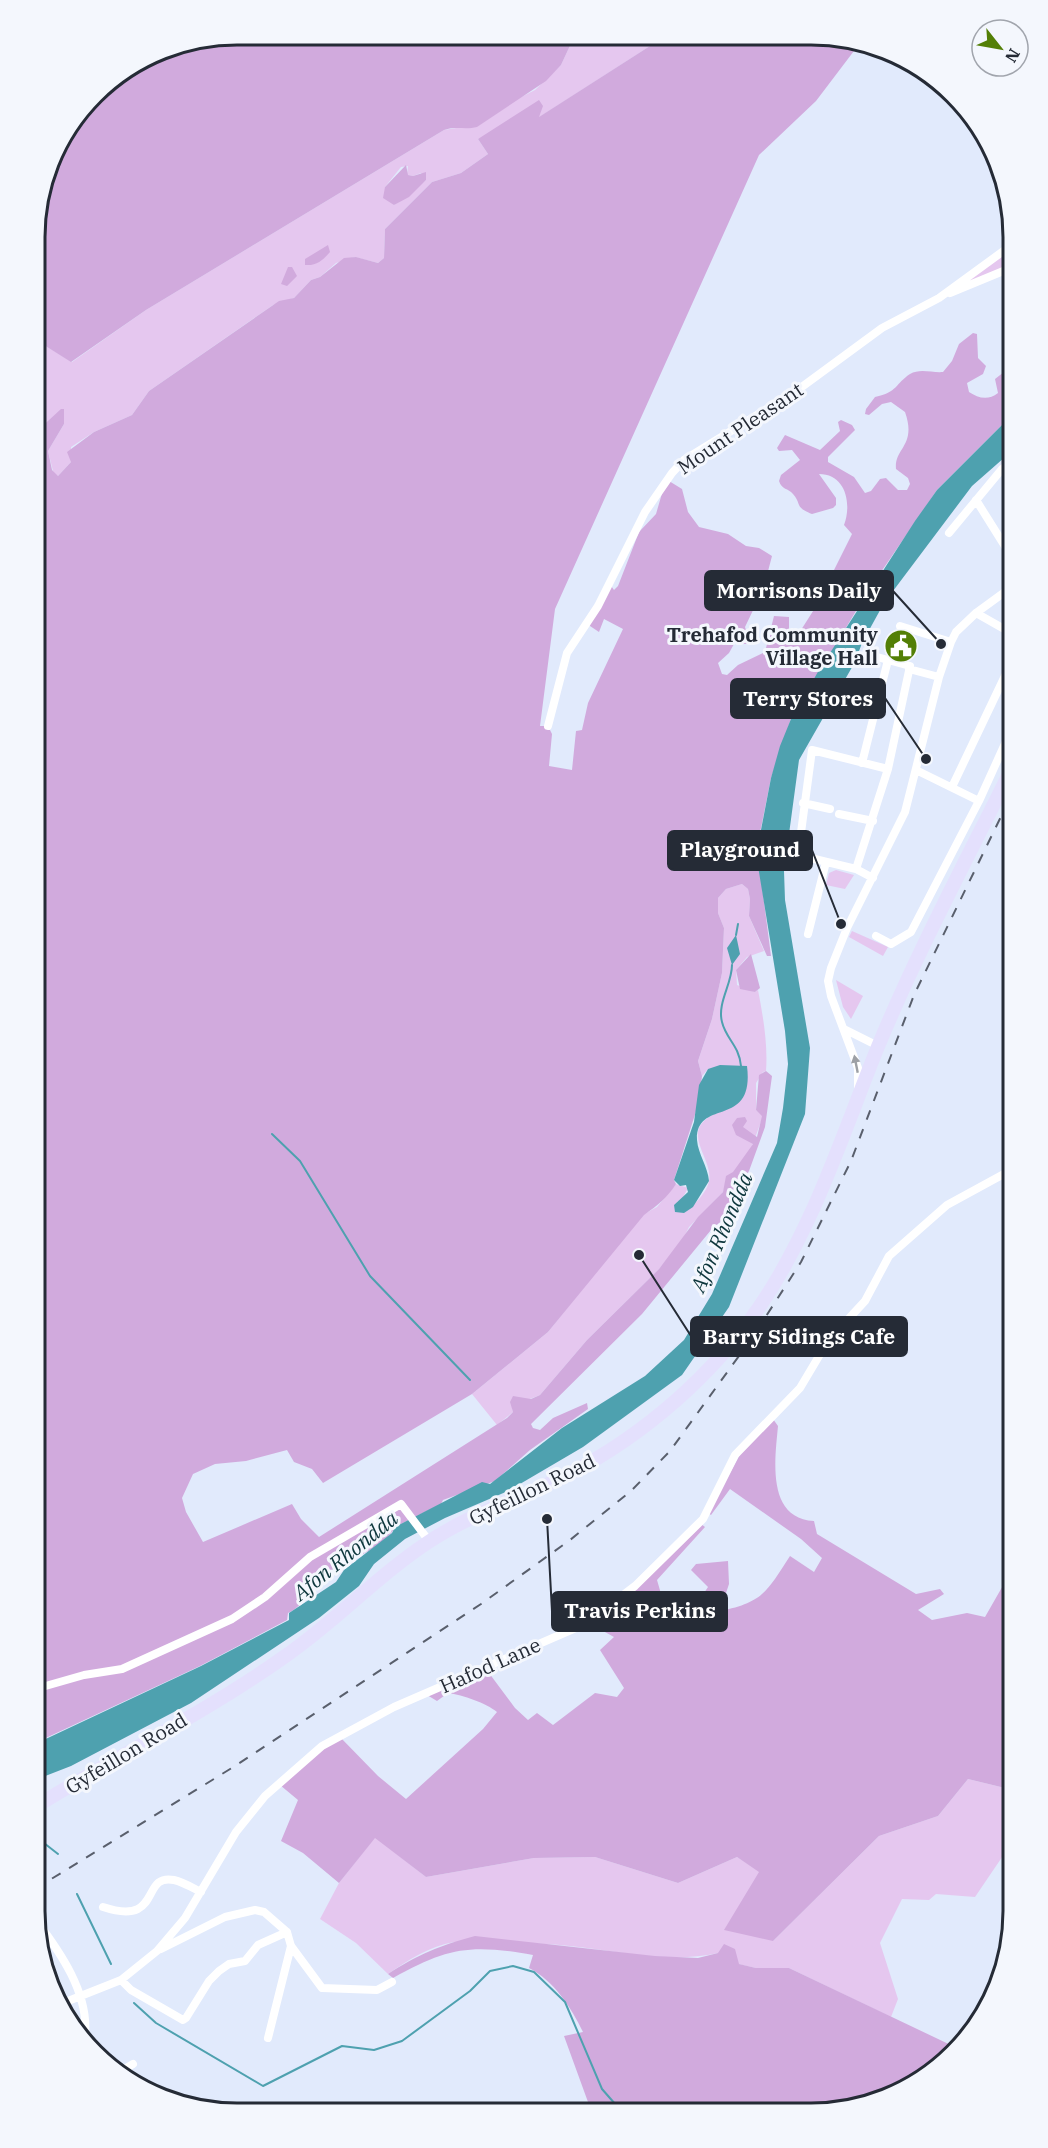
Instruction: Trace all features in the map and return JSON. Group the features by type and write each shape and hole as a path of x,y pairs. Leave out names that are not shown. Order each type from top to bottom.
{"main road":[{"name":"Gyfeillon Road","path":"45,1801 283,1659 426,1537 570,1473 600,1456 662,1411 699,1379 739,1333 778,1277 815,1204 878,1046 1003,787"}],"street":[{"name":"Mount Pleasant","path":"548,726 567,653 598,606 645,512 672,472 684,460 799,389 882,327 939,298 1003,252"},
{"path":"939,298 1003,272"},
{"path":"949,534 1003,467"},
{"path":"976,500 1003,543"},
{"path":"858,1100 858,1068 828,981 835,956 905,812 918,771 939,676 951,642 956,632 1003,594"},
{"path":"976,614 1003,629"},
{"path":"900,627 951,642"},
{"path":"870,655 939,676"},
{"path":"862,763 888,660"},
{"path":"856,869 888,769 910,668"},
{"path":"952,787 1003,680"},
{"path":"876,936 891,944 904,939 911,932 979,801 1003,748"},
{"path":"873,878 856,869 798,855 803,803 812,750 888,769"},
{"path":"918,771 979,801"},
{"path":"803,803 830,809"},
{"path":"839,814 873,821"},
{"path":"808,934 826,862"},
{"path":"845,1029 878,1046"},
{"name":"Hafod Lane","path":"68,2001 121,1980 157,1951 185,1918 236,1832 265,1796 322,1746 394,1707 585,1624 635,1586 703,1519 735,1455 800,1388 828,1341 865,1301 889,1256 947,1205 1003,1174"},
{"path":"45,1686 84,1675 122,1668 174,1647 265,1598 310,1557 401,1504 426,1537"},
{"path":"103,1907 123,1914 135,1913 143,1907 160,1882 173,1880 201,1892"},
{"path":"157,1951 225,1917 255,1910 264,1912 287,1932 291,1946 322,1988 377,1990 392,1982"},
{"path":"121,1980 131,1990 183,2020 209,1981 219,1971 229,1964 245,1960 258,1945 287,1932"},
{"path":"47,1936 62,1958 81,1997 85,2028"},
{"path":"268,2038 291,1946"},
{"path":"125,2066 133,2064"}],"shaded area":[{"path":"237,45 570,45 561,65 546,81 477,127 444,130 146,310 71,362 45,346 45,224 52,187 65,152 77,130 110,93 130,77 175,55 212,47"},
{"path":"570,45 652,45 538,118 478,139 488,154 461,173 432,182 385,229 384,258 378,263 355,257 336,263 320,277 311,280 294,298 273,305 149,391 132,415 94,432 71,447 71,462 58,476 54,475 48,451 64,424 45,425 45,346 72,362 146,310 444,130 462,127 535,90 561,65","holes":["408,166 407,175 413,176 421,173 426,180 394,205 385,187 401,167"]},
{"path":"652,45 811,45 854,50 816,101 759,155 555,609 540,726 548,726 552,734 549,766 572,770 576,731 582,730 588,703 623,629 604,619 599,632 587,624 609,583 614,590 618,586 639,532 656,514 663,490 669,481 682,489 688,512 699,527 728,534 746,546 759,548 772,556 767,575 769,589 756,604 745,627 748,637 747,644 734,644 729,653 718,663 722,674 727,675 738,665 765,652 774,616 789,617 789,635 794,641 815,608 852,534 844,525 847,508 845,492 835,479 819,474 836,498 836,505 812,514 800,507 796,497 780,484 781,475 800,460 792,450 779,451 777,448 785,435 820,450 840,431 838,422 841,420 852,425 855,430 828,457 828,462 854,477 865,493 871,491 880,479 886,478 898,490 907,490 910,484 908,478 896,469 898,456 907,439 908,423 905,412 891,402 882,404 869,415 865,414 866,409 875,397 892,390 914,372 943,372 952,361 959,344 973,333 977,334 978,358 986,366 983,374 967,383 969,392 983,398 994,396 998,393 995,379 1003,373 1003,424 937,490 868,591 791,719 771,778 757,848 771,956 767,956 749,916 748,889 742,884 726,889 718,898 718,913 724,928 722,973 712,1019 698,1061 702,1076 699,1102 673,1189 644,1215 548,1332 472,1394 323,1483 312,1469 294,1462 287,1450 246,1461 215,1464 193,1474 182,1498 186,1512 203,1542 292,1504 301,1519 319,1537 507,1418 513,1412 510,1402 513,1396 531,1399 540,1395 587,1340 659,1269 698,1217 723,1192 726,1176 733,1172 753,1144 736,1135 732,1125 737,1118 745,1117 747,1121 743,1127 757,1137 762,1116 756,1110 759,1075 766,1071 772,1076 765,1127 749,1171 738,1189 733,1211 711,1230 642,1314 531,1424 533,1428 540,1430 553,1418 587,1403 588,1409 530,1450 495,1481 443,1500 441,1504 395,1527 381,1543 322,1577 302,1602 288,1613 287,1620 200,1666 45,1738 45,424 61,409 64,409 64,424 48,451 52,470 58,476 71,462 67,452 94,432 132,415 149,391 279,301 294,298 311,280 320,277 344,258 356,257 378,263 384,258 385,229 432,182 461,173 488,154 478,139 539,100 543,106 539,117"},
{"path":"406,165 408,175 413,176 426,172 426,180 409,197 394,205 383,198 385,187"},
{"path":"328,245 330,252 322,260 313,265 305,265 305,259"},
{"path":"1003,255 1003,268 954,288"},
{"path":"288,267 292,267 297,276 287,286 281,284"},
{"path":"836,870 854,875 845,889 826,885 829,873"},
{"path":"742,884 748,889 749,916 764,951 747,957 736,970 737,985 755,992 758,990 766,1040 766,1071 756,1083 756,1110 763,1116 751,1149 726,1183 723,1192 689,1227 680,1245 659,1269 587,1340 540,1395 512,1406 513,1412 497,1425 472,1394 548,1332 629,1231 644,1214 657,1207 676,1184 688,1188 682,1199 677,1202 684,1213 699,1199 708,1186 709,1171 698,1133 701,1124 710,1116 727,1109 708,1069 702,1076 698,1061 712,1019 722,973 724,928 718,913 718,898 726,889"},
{"path":"852,931 888,947 883,956 849,937"},
{"path":"751,954 760,988 755,992 740,989 736,970"},
{"path":"836,980 863,996 851,1019 843,1007"},
{"path":"773,1419 778,1426 775,1470 777,1485 788,1510 799,1517 814,1521 817,1534 916,1594 940,1589 944,1594 918,1610 932,1620 967,1613 985,1617 1003,1586 1003,1788 968,1779 938,1816 879,1836 773,1941 724,1930 759,1872 737,1857 678,1883 595,1857 534,1858 426,1877 375,1838 339,1883 303,1853 281,1841 298,1800 280,1785 323,1749 341,1738 378,1776 406,1799 483,1729 497,1712 481,1703 448,1693 437,1701 427,1695 486,1669 515,1708 528,1720 537,1713 553,1725 595,1693 617,1697 624,1688 600,1650 614,1637 594,1626 586,1627 701,1524 705,1527 657,1580 668,1618 684,1623 708,1587 691,1570 696,1564 728,1561 729,1584 720,1611 746,1604 763,1593 790,1556 814,1572 822,1558 801,1539 730,1489 711,1515 708,1513 742,1451"},
{"path":"968,1779 1003,1788 1003,1856 975,1897 936,1894 929,1900 902,1899 880,1943 898,1999 891,2017 789,1968 756,1968 738,1964 718,1953 663,1957 556,1945 454,1942 428,1950 388,1974 356,1943 320,1919 339,1883 375,1837 426,1877 534,1858 595,1857 678,1883 737,1857 759,1871 773,1941 879,1836 938,1816"},
{"path":"475,1936 655,1956 698,1958 718,1953 724,1944 735,1949 739,1964 756,1968 789,1968 949,2044 918,2071 896,2083 873,2093 836,2101 588,2103 564,2036 583,2032 573,2013 554,1987 529,1968 533,1955 476,1949 460,1951 429,1960 393,1978 388,1974 409,1961 451,1943"}],"water":[{"path":"1003,424 1003,459 972,486 884,603 862,643 855,662 799,760 784,871 785,900 810,1048 805,1114 729,1307 682,1375 583,1447 508,1491 445,1518 405,1539 374,1564 359,1586 319,1618 191,1703 71,1766 45,1776 45,1739 201,1666 289,1620 289,1613 336,1582 344,1570 392,1533 395,1527 482,1482 490,1484 562,1428 645,1376 684,1340 712,1294 777,1143 783,1108 788,1064 785,1031 758,866 760,835 780,746 791,719 819,670 937,490"},
{"path":"736,935 740,954 732,965 727,948"},
{"path":"720,1065 747,1066 747,1086 742,1099 734,1106 706,1119 699,1127 697,1140 709,1181 693,1207 684,1213 675,1212 674,1205 688,1192 686,1185 680,1186 674,1180 694,1122 699,1085 708,1069"}],"waterway":[{"path":"736,935 738,924"},
{"path":"732,965 721,1015 724,1028 738,1053 741,1066"},
{"path":"272,1134 300,1161 370,1276 470,1380"},
{"path":"45,1844 58,1854"},
{"path":"77,1894 111,1964"},
{"path":"134,2003 156,2023 263,2086 342,2046 374,2050 402,2041 470,1991 490,1971 513,1966 534,1972 565,2002 602,2089 614,2103"}],"railway":[{"path":"45,1883 235,1766 481,1604 570,1540 631,1491 670,1451 752,1338 801,1262 851,1161 914,995 1003,813"}],"place":[{"name":"Morrisons Daily","path":"941,644"},
{"name":"Trehafod Community Village Hall","path":"901,646"},
{"name":"Terry Stores","path":"926,759"},
{"name":"Playground","path":"841,924"},
{"name":"Barry Sidings Cafe","path":"639,1255"},
{"name":"Travis Perkins","path":"547,1519"}],"water label":[{"name":"Afon Rhondda","path":"721,1232"},
{"name":"Afon Rhondda","path":"345,1555"}]}
